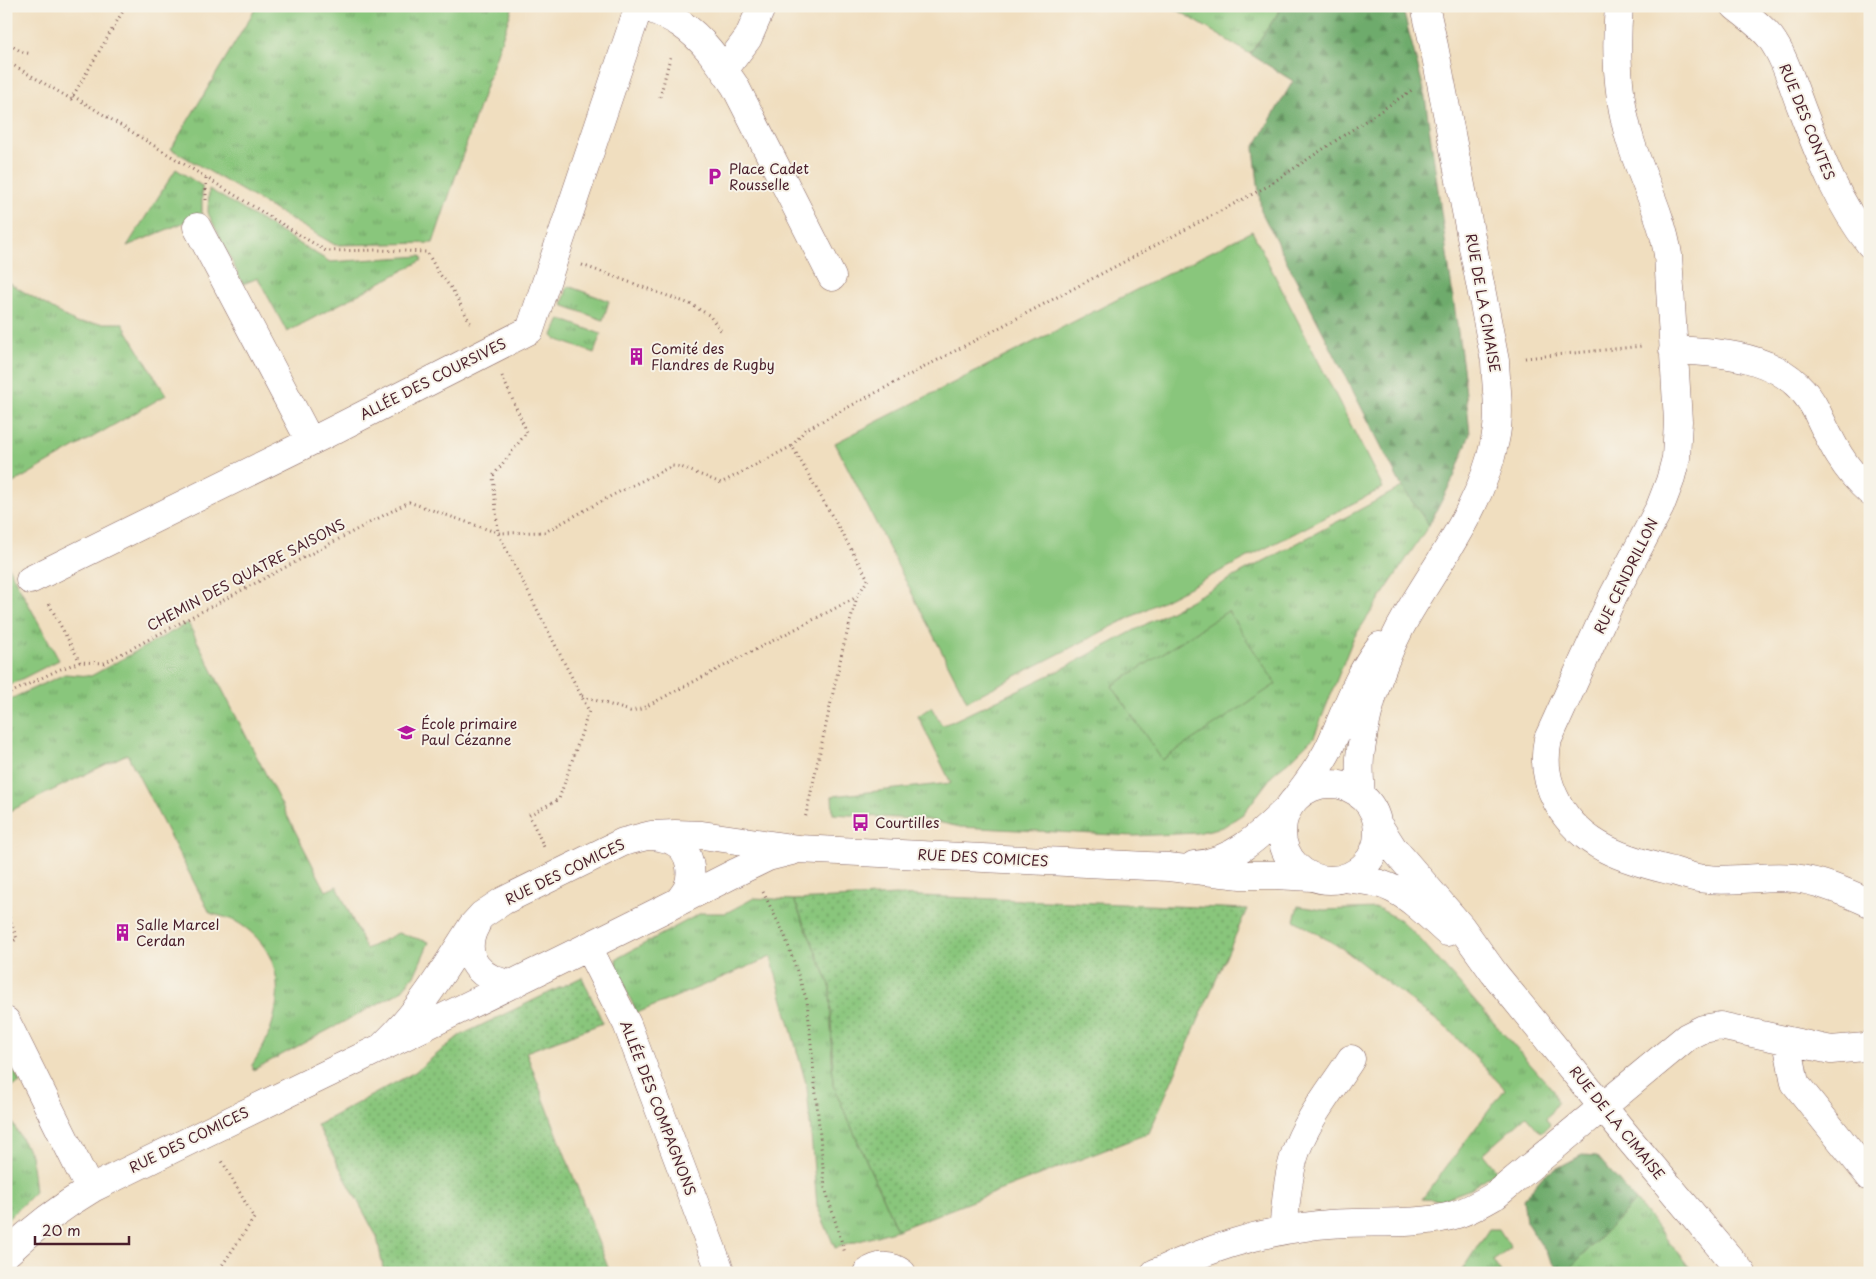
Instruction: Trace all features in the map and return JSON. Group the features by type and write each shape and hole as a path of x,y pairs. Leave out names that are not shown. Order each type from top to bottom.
{"street":[{"name":"ALLÉE DES COURSIVES","path":"32,578 530,330 639,6"},
{"path":"645,6 680,23 702,43 724,70 735,86 832,278"},
{"path":"724,70 748,38 762,6"},
{"name":"RUE DE LA CIMAISE","path":"1361,796 1360,760 1365,727 1387,656 1409,612 1462,527 1489,466 1496,438 1498,409 1495,361 1425,6"},
{"name":"RUE CENDRILLON","path":"1619,6 1617,69 1620,95 1631,143 1665,236 1668,255 1678,438 1676,458 1660,507 1613,596 1582,668 1554,724 1545,752 1548,782 1563,814 1577,830 1591,842 1629,859 1704,879 1728,881 1795,878 1843,891 1870,903"},
{"name":"RUE DES CONTES","path":"1735,6 1752,19 1770,38 1785,66 1838,197 1854,224 1870,244"},
{"path":"196,227 310,441"},
{"path":"1673,346 1746,358 1768,365 1787,377 1809,399 1829,440 1846,467 1870,492"},
{"name":"RUE DE LA CIMAISE","path":"1292,803 1329,748 1362,671 1409,612"},
{"path":"1324,784 1348,788 1361,796 1371,808 1377,822 1377,838 1373,853 1364,866 1351,876 1328,880 1312,877 1298,868 1284,849 1281,833 1284,817 1292,803 1310,788 1324,784"},
{"name":"RUE DES COMICES","path":"1168,867 1206,864 1228,857 1249,844 1292,803"},
{"name":"RUE DE LA CIMAISE","path":"1377,822 1393,848 1461,927 1494,973 1742,1273"},
{"name":"RUE DES COMICES","path":"384,1045 417,1010 472,926 482,915 503,901 623,842 651,836 675,834 702,835 798,849 1168,867 1241,875 1312,877"},
{"name":"RUE DES COMICES","path":"651,836 667,838 678,844 685,853 690,866 690,878 687,889 678,902"},
{"name":"RUE DES COMICES","path":"6,1254 55,1212 90,1190 384,1045 514,984 749,866 768,857 798,849"},
{"name":"RUE DE LA CIMAISE","path":"1344,878 1372,882 1392,888 1408,898 1494,973"},
{"path":"482,915 474,929 470,943 470,955 474,964 492,980 500,983 514,984"},
{"name":"ALLÉE DES COMPAGNONS","path":"588,947 627,1024 720,1273"},
{"path":"6,1021 90,1190"},
{"path":"1155,1273 1214,1248 1283,1230 1342,1222 1428,1220 1452,1216 1469,1209 1496,1195 1687,1037 1703,1029 1720,1026 1831,1050 1870,1045"},
{"path":"1787,1041 1794,1083 1870,1177"},
{"path":"1283,1230 1295,1153 1315,1115 1352,1059"},
{"path":"868,1273 879,1267 888,1266 902,1273"}],"path":[{"path":"6,61 71,99 126,6"},
{"path":"6,45 7,43 22,52 32,54"},
{"path":"498,534 545,532 672,466 721,483 792,446 805,430 1266,187 1438,72"},
{"path":"73,96 277,222 326,250 427,252 438,272 452,289 501,374 527,432 493,476 498,534 589,711 559,799 529,815 545,850"},
{"path":"556,255 690,304 709,314 722,332"},
{"path":"1495,361 1673,346"},
{"path":"792,446 868,579 857,597 843,648 798,849"},
{"name":"CHEMIN DES QUATRE SAISONS","path":"6,695 58,670 80,662 104,663 409,502 498,534"},
{"path":"32,578 80,662"},
{"path":"582,696 630,711 641,709 857,597"},
{"path":"749,866 785,936 807,1001 825,1188 846,1255"},
{"path":"6,908 16,939 6,945"},
{"path":"217,1273 254,1218 221,1159"},
{"path":"831,1273 841,1261"}],"green space":[{"path":"257,6 513,6 433,243 335,245 171,149"},
{"path":"1171,6 1283,6 1250,54"},
{"path":"1283,6 1399,6 1404,14 1424,90 1464,375 1470,434 1454,477 1429,525 1402,487 1261,211 1254,148 1293,81 1250,54"},
{"path":"176,169 202,186 202,215 127,246"},
{"path":"209,189 330,262 421,256 423,260 287,332 258,278 243,284 208,213"},
{"path":"1252,231 1383,488 967,701 835,443"},
{"path":"6,281 76,323 122,323 166,395 6,487"},
{"path":"568,286 609,301 603,320 562,305"},
{"path":"560,319 601,334 594,353 555,339 553,335"},
{"path":"1402,487 1429,525 1353,639 1314,737 1293,758 1275,772 1243,814 1223,827 1197,833 1133,836 960,827 929,820 833,814 832,796 951,783 918,716 931,707 942,725 951,722 1064,668"},
{"path":"6,563 59,660 6,687"},
{"path":"1228,611 1276,684 1162,760 1112,686"},
{"path":"188,623 326,891 337,886 366,949 398,933 429,942 415,974 400,992 253,1070 252,1065 263,1047 276,1007 277,988 274,969 267,951 254,935 235,921 210,913 127,754 6,813 6,701 65,674 91,676"},
{"path":"896,895 1247,909 1149,1133 897,1230 833,1085 830,985 794,900"},
{"path":"754,898 794,900 830,985 833,1085 897,1230 835,1248 817,1206 807,1087 771,957 637,1013 618,973 616,959 701,913 726,913"},
{"path":"1298,906 1323,910 1378,908 1400,920 1419,938 1553,1090 1557,1103 1546,1119 1550,1124 1541,1133 1526,1116 1483,1154 1497,1171 1468,1190 1441,1200 1422,1199 1505,1089 1449,1030 1343,949 1294,920"},
{"path":"582,977 603,1023 526,1052 610,1273 384,1273 377,1237 317,1125 415,1072 459,1036"},
{"path":"8,1058 20,1083 6,1090 6,1059"},
{"path":"6,1112 31,1155 35,1192 6,1221"},
{"path":"1582,1155 1597,1156 1636,1201 1565,1273 1560,1273 1526,1222 1523,1199 1544,1175"},
{"path":"1636,1201 1694,1273 1565,1273"},
{"path":"1489,1229 1499,1229 1511,1248 1493,1261 1501,1273 1460,1273"}],"place":[{"name":"Place Cadet Rousselle","path":"715,177"},
{"name":"Comité des Flandres de Rugby","path":"637,357"},
{"name":"École primaire Paul Cézanne","path":"407,732"},
{"name":"Courtilles","path":"861,823"},
{"name":"Salle Marcel Cerdan","path":"122,933"}]}
